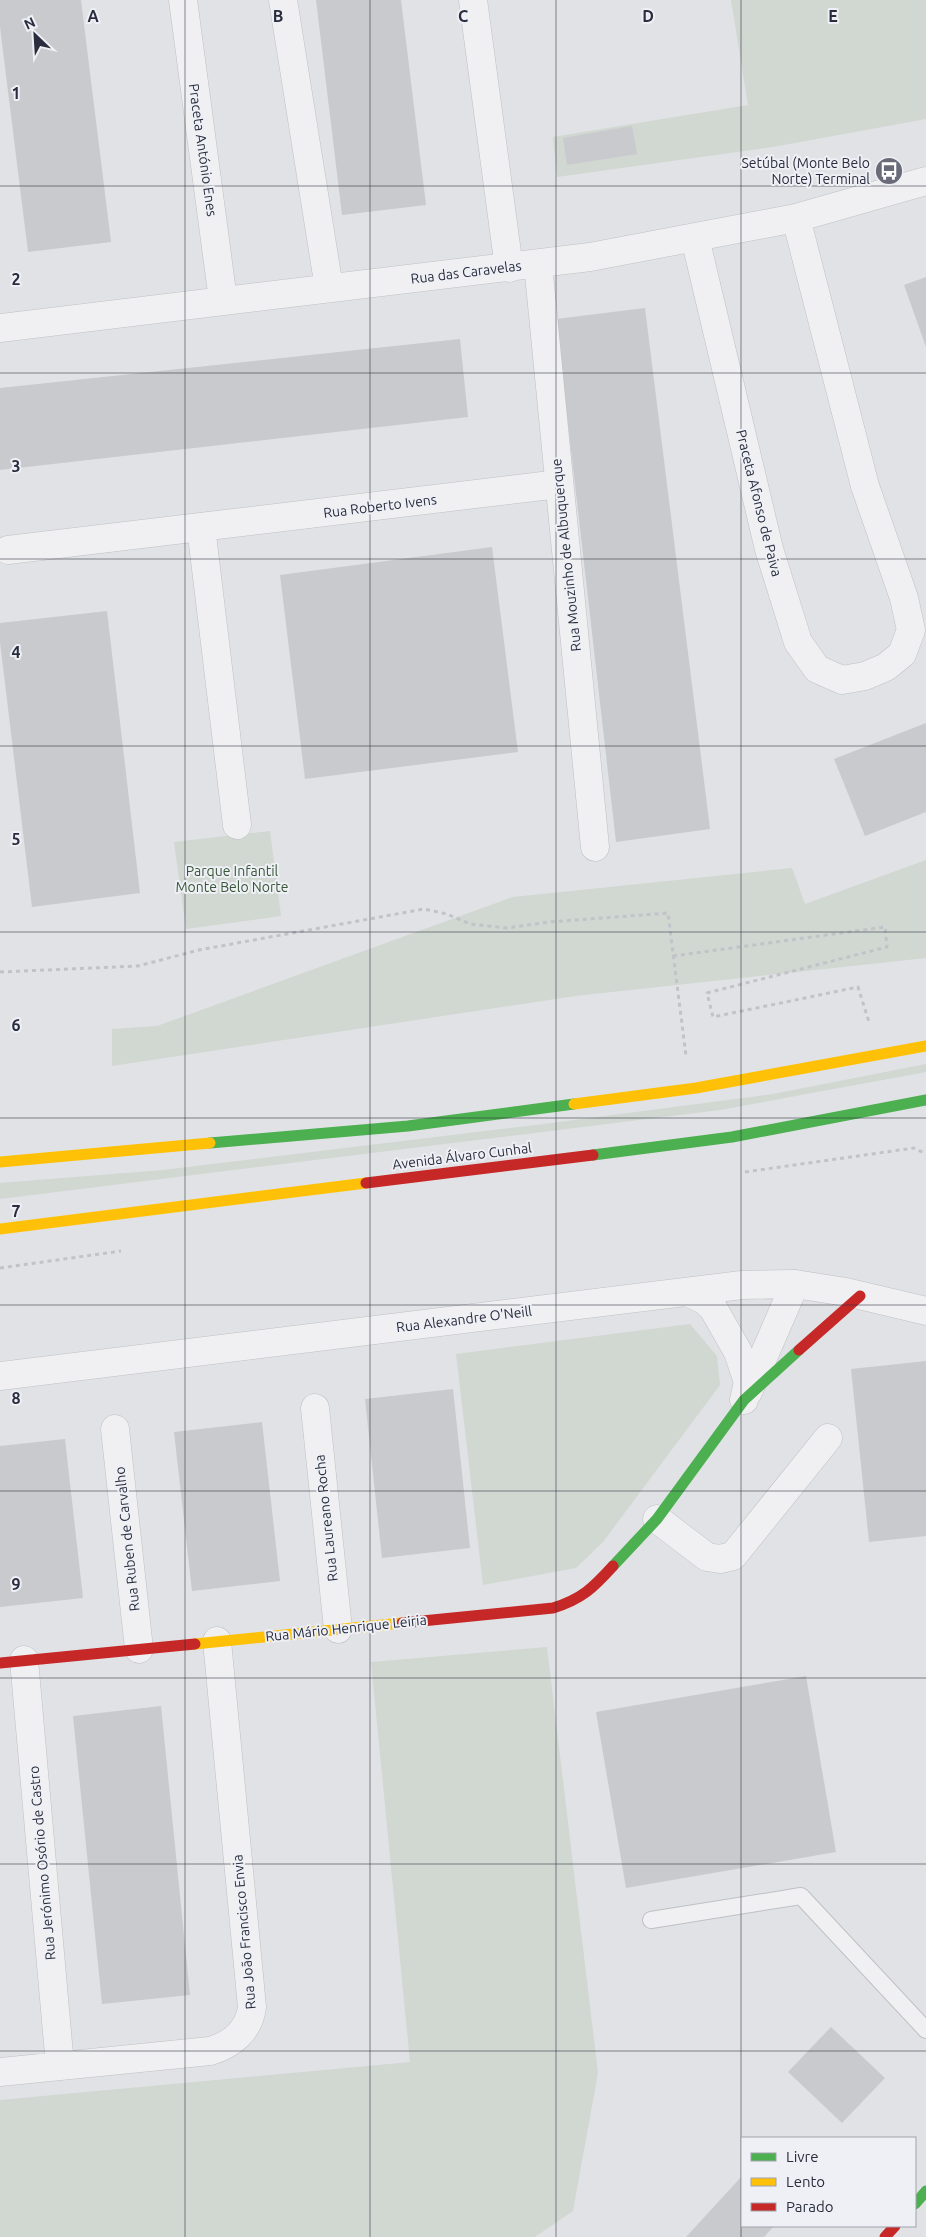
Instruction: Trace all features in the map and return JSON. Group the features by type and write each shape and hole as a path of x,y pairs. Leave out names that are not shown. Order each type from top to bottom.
{"main road":[{"path":"0,1162 418,1125 696,1088 926,1046"},
{"name":"Avenida Álvaro Cunhal","path":"0,1230 732,1137 924,1102"},
{"name":"Rua Mário Henrique Leiria","path":"12,1662 553,1608 574,1602 591,1590 656,1519 744,1400 860,1296"},
{"path":"916,2203 926,2191"},
{"path":"885,2237 894,2227"}],"street":[{"name":"Praceta António Enes","path":"183,0 223,300"},
{"path":"283,0 329,288"},
{"path":"474,0 508,268"},
{"name":"Rua das Caravelas","path":"0,328 538,264 695,238 796,218 926,181"},
{"name":"Praceta Afonso de Paiva","path":"695,238 768,549 798,642 817,669 842,680 865,676 914,654 911,630 904,598 865,486 796,218"},
{"name":"Rua Mouzinho de Albuquerque","path":"538,264 594,846"},
{"name":"Rua Roberto Ivens","path":"8,550 559,484"},
{"path":"201,527 237,825"},
{"name":"Rua Alexandre O'Neill","path":"0,1376 742,1285 795,1284 922,1307"},
{"name":"Rua Mário Henrique Leiria","path":"744,1400 795,1284"},
{"path":"687,1292 704,1300 713,1308 738,1352 748,1382 744,1400"},
{"name":"Rua Laureano Rocha","path":"315,1408 338,1629"},
{"name":"Rua Ruben de Carvalho","path":"115,1429 139,1649"},
{"path":"656,1519 708,1557 720,1559 733,1556 828,1438"},
{"name":"Rua João Francisco Envia","path":"0,2072 210,2051 229,2044 243,2031 251,2016 252,2008 218,1641"},
{"name":"Rua Jerónimo Osório de Castro","path":"12,1662 60,2066"}],"lane":[{"path":"651,1920 801,1896 926,2030"}],"path":[{"path":"0,972 138,966 199,950 424,909 447,914 470,924 507,928 549,922 668,913 686,1059"},
{"path":"673,956 885,927 887,947 707,993 713,1017 858,987 870,1028"}],"green space":[{"path":"731,0 926,0 926,119 773,147 557,177 553,137 748,105"},
{"name":"Parque Infantil Monte Belo Norte","path":"270,831 281,916 186,929 174,842"},
{"path":"926,860 926,958 575,996 112,1066 112,1029 157,1026 513,897 792,868 805,904"},
{"path":"926,1064 926,1072 720,1110 0,1199 0,1183 163,1170 544,1124 773,1094"},
{"path":"690,1324 717,1356 720,1385 603,1542 576,1568 483,1585 456,1354"},
{"path":"547,1647 598,2073 573,2211 535,2237 0,2237 0,2100 410,2062 371,1662"}],"building":[{"path":"0,0 81,0 111,242 28,252 0,27"},
{"path":"316,0 401,0 426,205 342,215"},
{"path":"632,126 637,154 567,165 563,138"},
{"path":"926,277 926,347 904,285"},
{"path":"645,308 710,829 616,842 556,319"},
{"path":"460,339 468,417 0,470 0,388"},
{"path":"492,547 518,752 305,779 280,575"},
{"path":"107,611 140,893 32,907 0,642 0,623"},
{"path":"926,723 926,812 865,836 834,759"},
{"path":"926,1361 926,1536 869,1542 851,1369"},
{"path":"453,1389 470,1548 382,1558 365,1399"},
{"path":"262,1422 280,1581 192,1591 174,1432"},
{"path":"65,1439 83,1598 0,1607 0,1446"},
{"path":"806,1676 836,1852 626,1888 596,1712"},
{"path":"161,1706 190,1995 102,2004 73,1716"},
{"path":"831,2027 885,2078 842,2123 788,2072"},
{"path":"741,2177 741,2227 773,2227 764,2237 686,2237"}],"traffic: fast":[{"path":"593,1155 732,1137 926,1100"},
{"path":"210,1143 408,1126 574,1104"},
{"path":"613,1566 657,1519 744,1400 799,1350"},
{"path":"916,2203 926,2191"}],"traffic: slow":[{"path":"574,1104 696,1088 926,1046"},
{"path":"0,1162 210,1143"},
{"path":"0,1229 366,1183"},
{"path":"195,1644 402,1623"}],"traffic: jam":[{"path":"366,1183 593,1155"},
{"path":"799,1350 860,1296"},
{"path":"402,1623 553,1608 579,1597 599,1581 613,1566"},
{"path":"0,1663 195,1644"},
{"path":"885,2237 894,2227"}],"place":[{"name":"Setúbal (Monte Belo Norte) Terminal","path":"889,171"}]}
